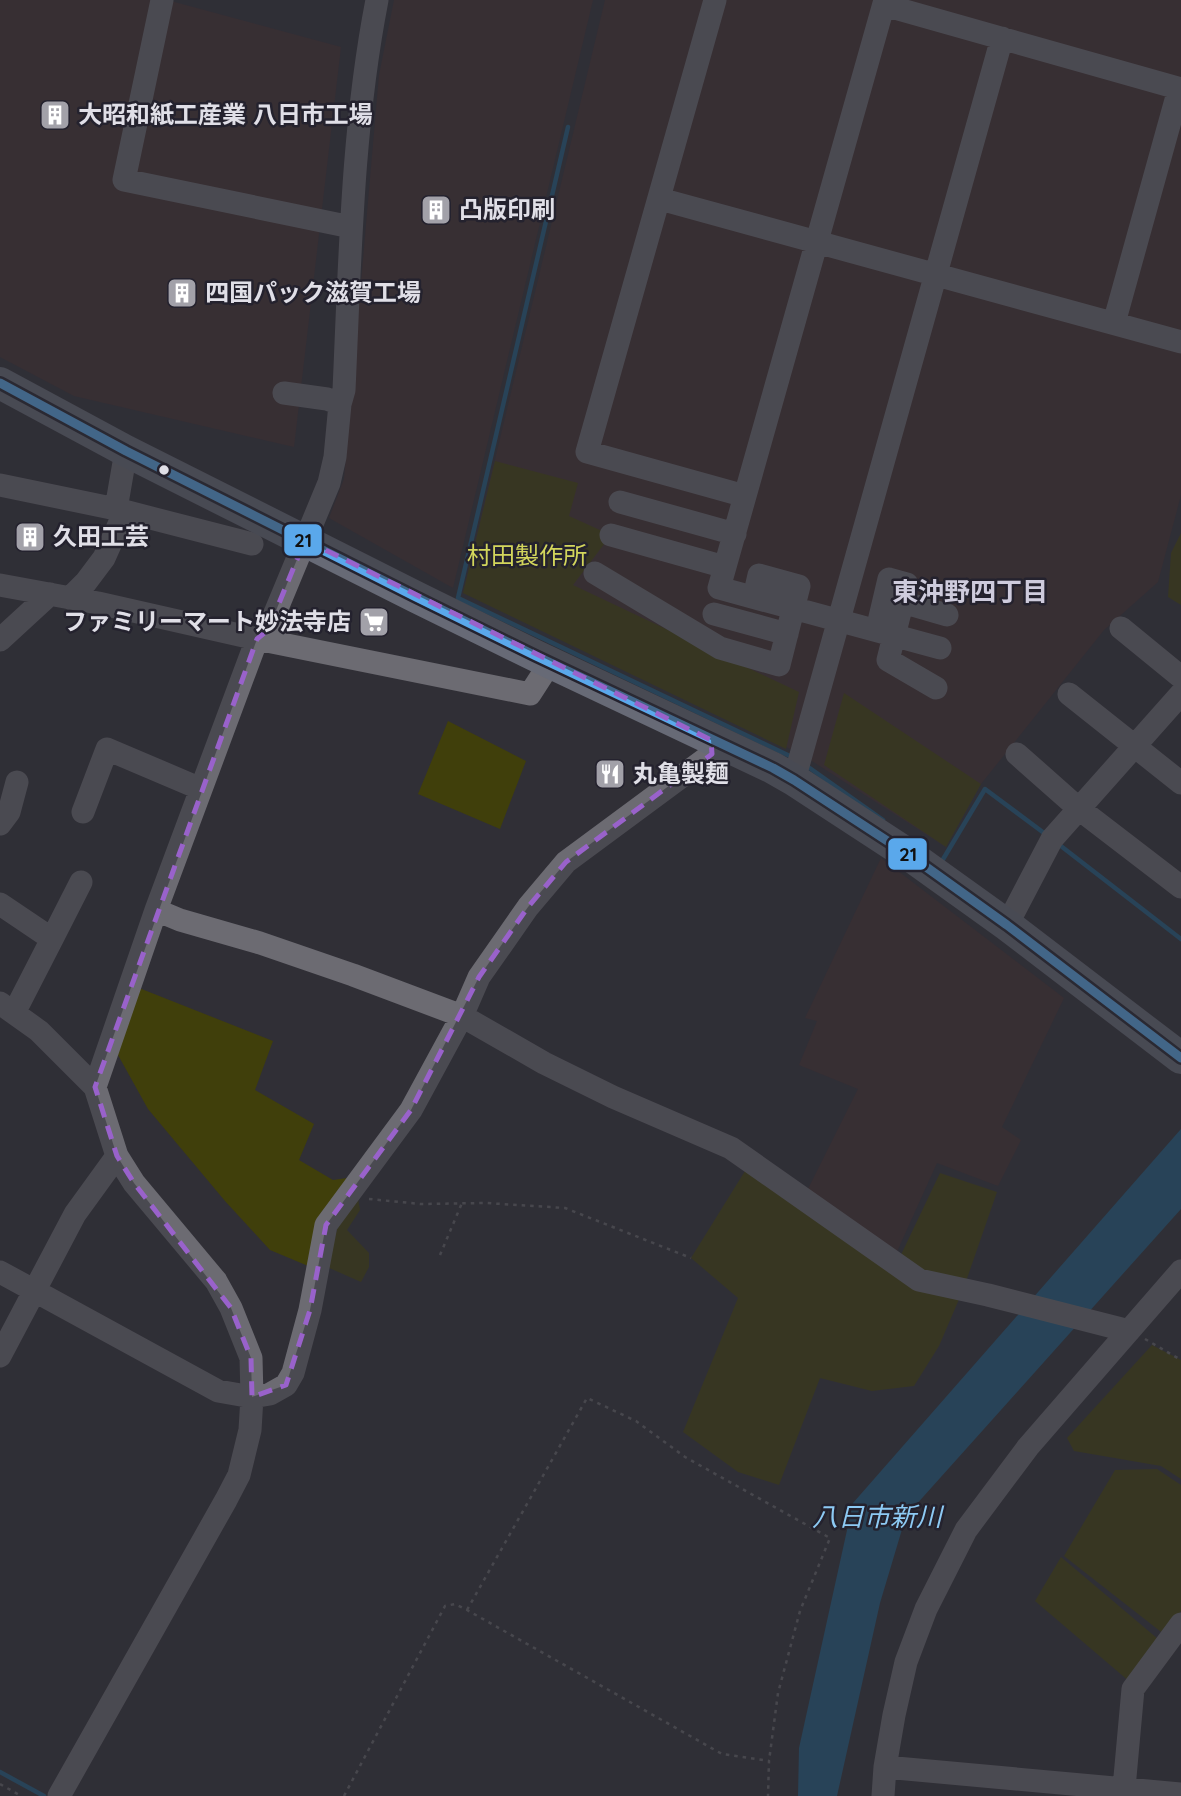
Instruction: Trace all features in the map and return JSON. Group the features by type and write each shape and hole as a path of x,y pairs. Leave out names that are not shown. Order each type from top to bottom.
{"highway":[{"path":"0,383 126,451 550,663 774,768 915,859 1007,925 1181,1058"}],"street":[{"path":"162,0 124,180 351,227"},
{"path":"95,1087 156,910 257,639 268,630 328,483 335,457 340,404 344,390 351,227 368,51 377,0"},
{"path":"715,0 587,452 745,496"},
{"path":"940,648 719,588 884,2 1180,89 1114,324"},
{"path":"794,780 1002,38"},
{"path":"660,199 1181,342"},
{"path":"284,393 327,399 340,404"},
{"path":"0,640 60,596 86,582 104,558 120,510 126,451"},
{"path":"0,485 120,510 252,544"},
{"path":"620,502 735,534"},
{"path":"611,534 725,567"},
{"path":"595,573 720,649 779,665 794,608"},
{"path":"936,688 888,660 886,633 889,579 907,584 902,602 947,615"},
{"path":"0,584 530,694 550,663"},
{"path":"714,614 787,634"},
{"path":"1121,628 1181,677"},
{"path":"1069,694 1181,783"},
{"path":"1007,925 1052,839 1181,694"},
{"path":"0,1272 218,1391 252,1396 270,1394 286,1385 293,1373 310,1310 326,1225 411,1110 462,1016 479,977 528,907 566,862 712,754 711,740"},
{"path":"83,812 107,749 201,789"},
{"path":"1017,754 1079,808 1181,887"},
{"path":"0,824 9,812 17,782"},
{"path":"59,1796 239,1475 250,1430 252,1396 251,1358 231,1308 216,1281 134,1183 117,1156 95,1087 39,1031 7,1008 52,939 81,882"},
{"path":"0,904 52,939"},
{"path":"156,910 330,967 462,1016 544,1063 612,1097 731,1148 919,1280 1129,1331"},
{"path":"0,1356 75,1213 117,1156"},
{"path":"883,1796 885,1767 906,1662 926,1609 966,1530 1028,1447 1181,1271"},
{"path":"1125,1788 1133,1689 1181,1624"},
{"path":"885,1767 1181,1794"}],"path":[{"path":"345,1199 565,1208 691,1258"},
{"path":"440,1255 462,1203"},
{"path":"1129,1331 1181,1360"},
{"path":"467,1610 587,1398 636,1421 685,1457 830,1538 800,1611 778,1693 769,1761 768,1796"},
{"path":"344,1796 445,1606 454,1604 722,1754 769,1761"},
{"path":"0,1784 21,1796"}],"highlighted area":[{"path":"305,540 711,740 712,754 566,862 528,907 479,977 411,1110 326,1225 310,1310 286,1385 252,1397 251,1358 231,1308 134,1183 117,1156 95,1087 257,639 268,630"}],"shaded area":[{"path":"0,0 167,0 341,47 294,447 74,396 0,357"},
{"path":"394,0 593,0 453,588 329,518 344,479 379,75"},
{"path":"605,0 1181,0 1181,495 1158,582 1104,630 981,784 946,847 801,754 463,593"},
{"path":"881,858 1064,998 1002,1127 1021,1140 998,1186 937,1163 895,1256 805,1195 858,1089 799,1065 817,1021 805,1018"}],"green space":[{"name":"村田製作所","path":"495,461 578,483 569,516 611,535 573,585 799,692 786,749 463,593"},
{"path":"1181,533 1181,605 1168,597 1171,553"},
{"path":"844,693 981,784 946,847 824,765"},
{"path":"448,721 526,761 500,829 418,794"},
{"path":"134,986 273,1041 255,1090 314,1124 299,1160 333,1180 354,1177 313,1268 270,1250 148,1109 113,1046"},
{"path":"745,1171 898,1261 940,1173 997,1192 963,1290 939,1346 914,1386 872,1391 820,1378 779,1485 738,1472 683,1432 738,1298 691,1258"},
{"path":"356,1186 360,1210 347,1230 369,1253 369,1267 361,1282 327,1267 345,1199"},
{"path":"1152,1345 1181,1360 1181,1479 1161,1466 1074,1451 1067,1438"},
{"path":"1157,1469 1181,1485 1181,1611 1165,1635 1064,1556 1115,1470"},
{"path":"1061,1557 1158,1639 1130,1682 1035,1601"}],"water":[{"name":"八日市新川","path":"1181,1129 1181,1209 906,1516 880,1603 837,1796 798,1796 799,1748 853,1503"}],"waterway":[{"path":"568,127 458,598 794,758"},
{"path":"804,764 883,820"},
{"path":"942,861 985,789 1048,836"},
{"path":"1057,843 1181,939"},
{"path":"0,1772 44,1796"}],"transit line":[{"name":"21","path":"0,383 126,451 416,597 794,780 915,859 1007,925 1181,1058"}],"place":[{"name":"大昭和紙工産業 八日市工場","path":"55,115"},
{"name":"凸版印刷","path":"436,210"},
{"name":"四国パック滋賀工場","path":"182,293"},
{"name":"久田工芸","path":"30,537"},
{"name":"ファミリーマート妙法寺店","path":"374,622"},
{"name":"丸亀製麺","path":"610,774"}],"district":[{"name":"東沖野四丁目","path":"970,592"}]}
